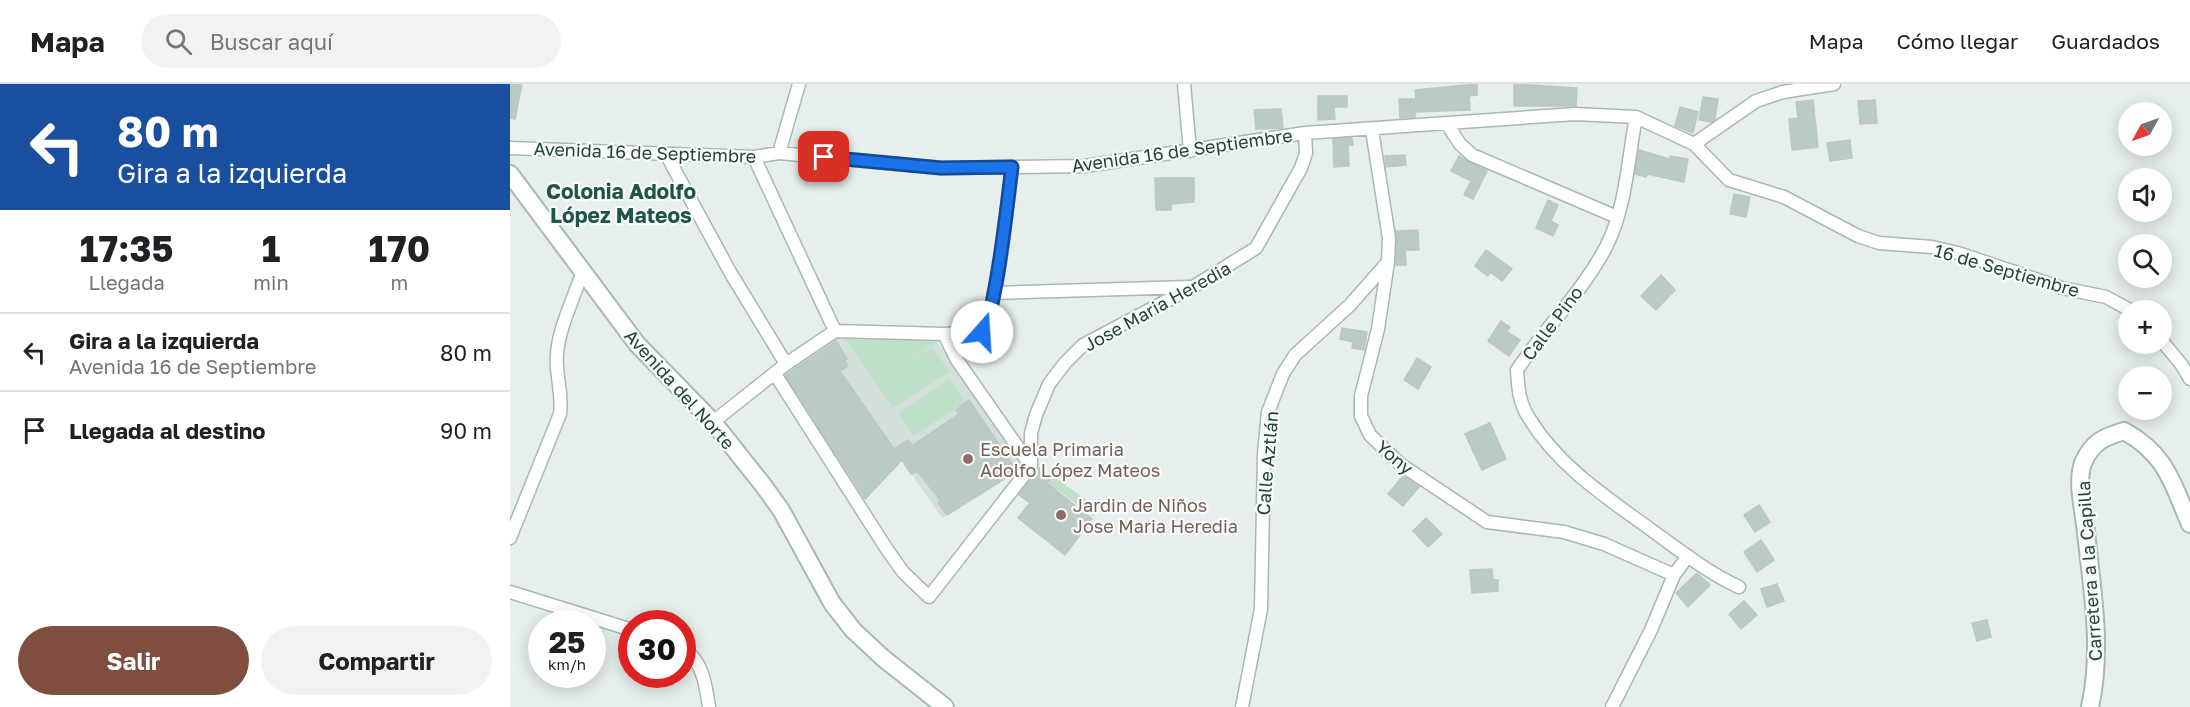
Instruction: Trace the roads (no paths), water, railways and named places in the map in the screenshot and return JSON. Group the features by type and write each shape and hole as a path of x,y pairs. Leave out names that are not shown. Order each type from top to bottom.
{"street":[{"path":"779,153 799,84"},
{"path":"1184,84 1190,151"},
{"path":"1694,144 1756,101 1783,92 1834,84"},
{"name":"Avenida 16 de Septiembre","path":"510,148 754,157 779,153 941,168 1085,166 1305,134 1447,124 1514,116 1575,114 1636,117 1694,144"},
{"name":"Calle Pino","path":"1636,117 1617,217 1607,245 1592,271 1517,370 1520,399 1529,418 1560,459 1593,488 1688,556"},
{"path":"1447,124 1460,144 1472,155 1617,217"},
{"name":"Yony","path":"1372,130 1387,216 1388,262 1378,330 1361,396 1364,426 1379,446 1444,495 1487,522 1564,532 1604,544 1674,575"},
{"name":"Jose Maria Heredia","path":"1031,466 1031,433 1036,415 1049,384 1065,363 1091,340 1138,319 1256,248 1301,168 1306,153 1305,134"},
{"name":"16 de Septiembre","path":"1694,144 1730,180 1785,197 1858,236 1879,243 1932,247 1958,253 2062,288 2106,297 2118,304"},
{"path":"666,154 729,272 786,364"},
{"path":"754,157 835,331"},
{"path":"713,422 786,364 835,331 944,334 982,332 988,321 994,294 1012,167"},
{"name":"Avenida del Norte","path":"510,174 637,344 713,422 781,510 832,603 853,630 883,658 945,707"},
{"name":"Calle Aztlán","path":"1242,707 1261,609 1264,454 1268,412 1283,374 1295,355 1350,305 1388,262"},
{"path":"510,538 560,414 562,399 557,364 558,347 582,273"},
{"path":"994,294 1193,287"},
{"path":"775,374 886,548 903,572 929,597 1031,466 957,360 944,334"},
{"path":"2172,354 2190,379"},
{"name":"Carretera a la Capilla","path":"2090,707 2095,685 2097,640 2081,492 2082,465 2091,447 2102,437 2124,431 2147,443 2162,461 2190,524"},
{"path":"1612,707 1651,630 1674,575 1688,556 1739,587"},
{"path":"510,592 618,626"},
{"path":"696,662 701,671 709,707"}],"place":[{"name":"Escuela Primaria Adolfo López Mateos","path":"968,459"},
{"name":"Jardin de Niños Jose Maria Heredia","path":"1061,515"}],"district":[{"name":"Colonia Adolfo López Mateos","path":"621,203"}]}
